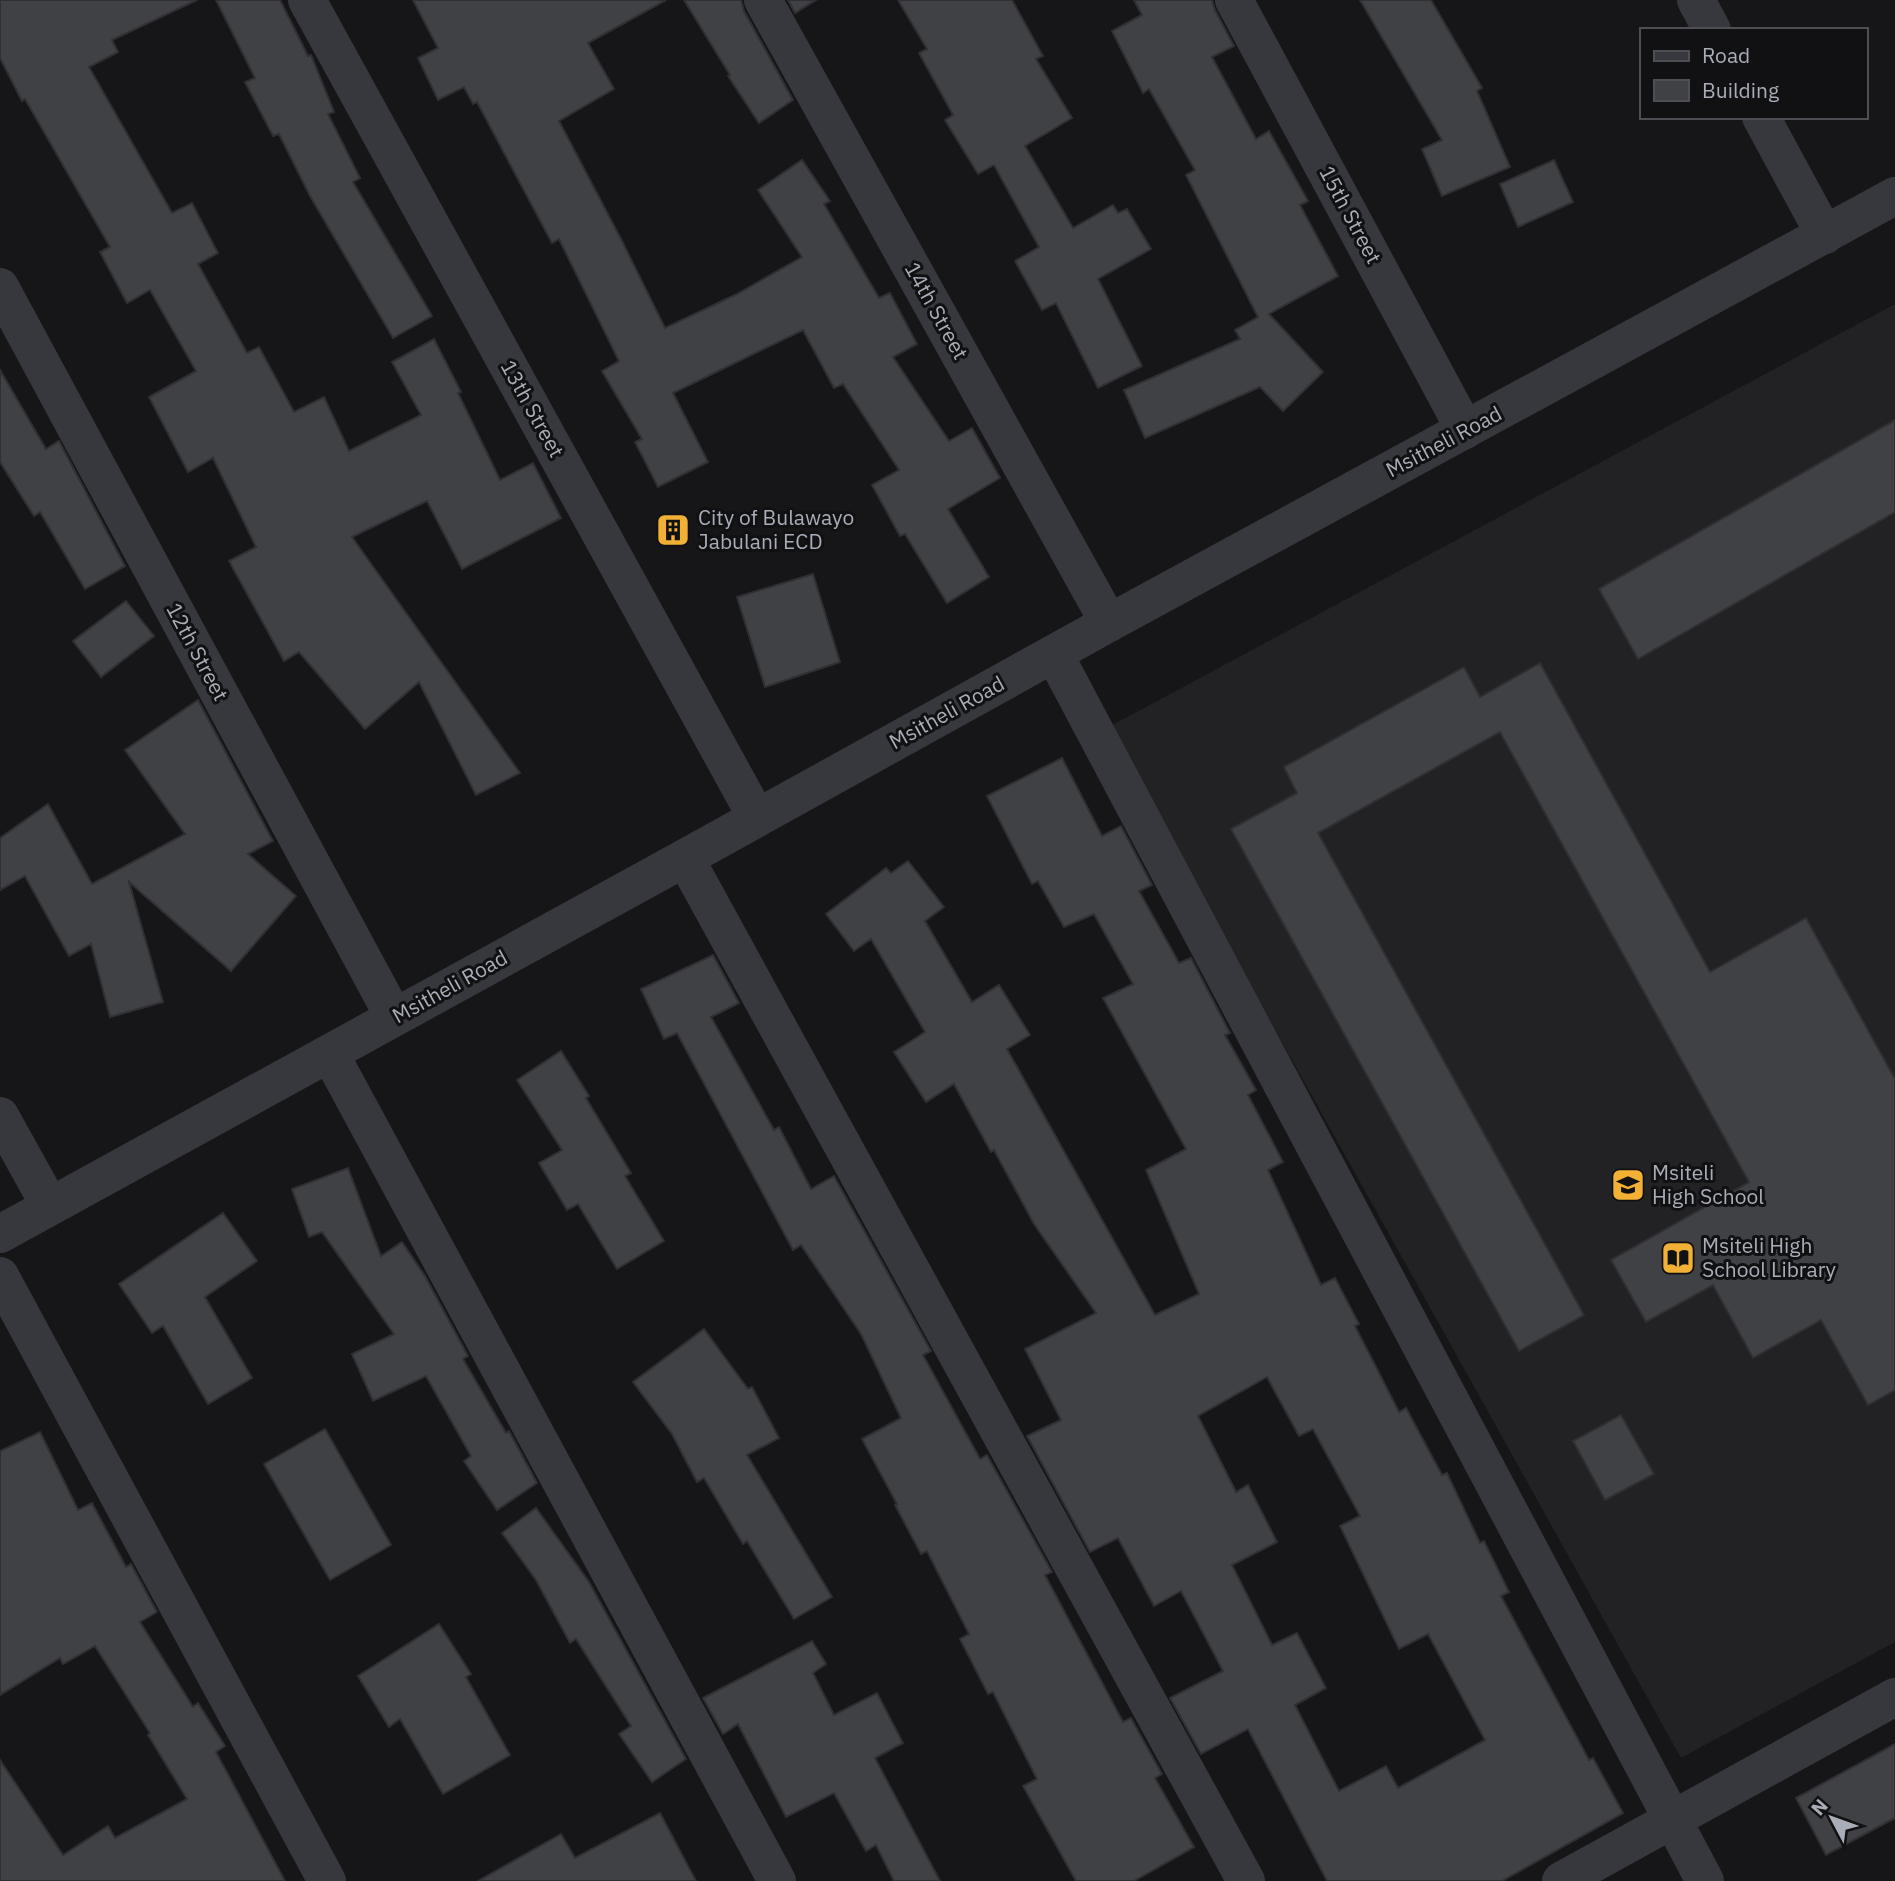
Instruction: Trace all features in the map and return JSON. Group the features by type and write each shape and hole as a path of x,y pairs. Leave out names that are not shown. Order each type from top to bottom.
{"street":[{"name":"13th Street","path":"307,0 757,818"},
{"name":"14th Street","path":"763,0 1109,623"},
{"name":"15th Street","path":"1234,0 1465,430"},
{"path":"1696,0 1711,28"},
{"path":"1761,119 1825,234"},
{"name":"Msitheli Road","path":"0,1234 1109,623 1895,196"},
{"name":"12th Street","path":"0,287 394,1017"},
{"path":"1055,654 1705,1881"},
{"path":"685,858 1246,1881"},
{"path":"330,1054 777,1881"},
{"path":"0,1116 50,1206"},
{"path":"0,1276 327,1881"},
{"path":"1562,1881 1895,1697"}],"shaded area":[{"name":"Msiteli High School","path":"1895,304 1895,1642 1681,1758 1107,728"}],"building":[{"path":"0,0 197,0 112,40 118,52 89,67 172,213 192,203 218,253 198,264 247,353 259,347 294,412 324,397 349,451 421,415 392,362 434,339 500,480 533,463 561,518 462,569 427,501 352,537 520,773 476,795 419,682 365,729 299,652 284,661 229,561 256,547 213,458 188,472 149,397 196,371 150,290 127,303 100,252 110,247 25,99 22,101 0,58"},
{"path":"216,0 280,0 308,56 311,55 334,112 328,114 360,178 353,182 432,316 393,338 310,196 279,134 273,136 245,82 255,78"},
{"path":"413,0 666,0 588,43 614,89 559,121 665,328 737,294 802,257 758,190 802,160 830,201 824,204 879,298 890,293 917,344 893,357 949,441 972,428 1000,478 948,509 989,577 947,603 905,534 900,536 872,485 899,470 843,384 834,388 803,330 673,393 708,462 658,487 635,442 642,439 602,371 619,361 559,239 552,243 477,102 473,104 464,87 438,100 418,58 438,48"},
{"path":"684,0 741,0 744,11 793,100 759,123"},
{"path":"788,0 816,0 795,13"},
{"path":"898,0 1012,0 1043,56 1036,59 1072,118 1025,146 1073,228 1113,205 1118,213 1127,209 1151,249 1098,279 1142,366 1098,388 1056,303 1042,310 1015,261 1039,247 994,165 978,174 945,120 953,115 919,53 927,49"},
{"path":"1134,0 1212,0 1234,46 1212,57 1256,139 1269,131 1308,201 1300,205 1338,276 1269,314 1323,372 1283,411 1260,387 1145,438 1124,390 1240,339 1235,330 1258,317 1186,175 1195,170 1149,89 1143,93 1112,31 1142,15"},
{"path":"1360,0 1431,0 1482,88 1477,91 1510,167 1442,196 1422,149 1442,140"},
{"path":"1554,160 1573,202 1518,227 1500,184"},
{"path":"0,370 46,449 59,441 125,566 85,589 40,512 34,516 0,462"},
{"path":"1895,420 1895,512 1638,659 1599,589"},
{"path":"813,574 840,662 765,687 737,597"},
{"path":"126,601 154,636 101,677 73,641"},
{"path":"1540,663 1710,972 1806,918 1895,1079 1895,1390 1868,1405 1821,1320 1753,1358 1713,1285 1646,1322 1611,1260 1749,1182 1500,732 1318,833 1584,1315 1519,1351 1231,829 1297,793 1284,767 1464,667 1480,697"},
{"path":"198,700 273,841 248,854 296,896 231,971 129,882 163,1002 110,1017 91,944 69,956 25,876 0,890 0,838 48,804 92,884 185,834 125,750"},
{"path":"1062,758 1102,836 1121,826 1152,885 1139,891 1179,963 1191,958 1230,1033 1225,1035 1256,1090 1248,1095 1283,1162 1268,1170 1321,1285 1335,1278 1359,1324 1355,1326 1399,1412 1406,1408 1442,1475 1447,1473 1480,1543 1484,1541 1509,1592 1501,1596 1589,1760 1593,1758 1623,1813 1502,1881 1327,1881 1248,1729 1201,1754 1170,1698 1223,1671 1181,1591 1154,1606 1118,1538 1090,1552 1027,1436 1061,1420 1025,1349 1096,1313 1034,1224 954,1084 926,1102 894,1052 925,1032 871,939 854,951 826,914 886,868 891,873 908,861 944,907 925,921 972,1002 999,985 1030,1035 1007,1049 1155,1315 1199,1294 1146,1170 1186,1149 1103,998 1133,984 1094,914 1064,927 1038,881 1032,884 987,796","holes":["1267,1377 1299,1436 1313,1429 1360,1516 1340,1526 1399,1649 1428,1634 1485,1740 1398,1788 1386,1766 1339,1791 1295,1705 1326,1688 1297,1633 1272,1645 1232,1565 1277,1542 1248,1485 1236,1492 1198,1416"]},
{"path":"713,955 739,1003 711,1017 774,1130 779,1127 811,1189 834,1176 931,1351 923,1355 980,1459 987,1455 1052,1572 1045,1575 1123,1722 1131,1718 1162,1774 1155,1778 1194,1847 1134,1881 1076,1881 1023,1786 1037,1779 993,1692 988,1694 960,1639 969,1634 927,1551 921,1554 862,1439 901,1418 861,1334 801,1245 793,1250 677,1033 664,1039 641,989"},
{"path":"561,1051 631,1173 625,1176 664,1241 617,1269 578,1204 567,1210 539,1163 562,1150 517,1080"},
{"path":"348,1168 381,1256 402,1242 425,1276 468,1356 463,1359 506,1433 509,1431 537,1483 497,1510 464,1461 471,1456 426,1376 373,1401 352,1354 394,1334 322,1232 309,1237 292,1189"},
{"path":"223,1213 257,1261 205,1297 252,1378 208,1404 163,1326 152,1333 119,1284"},
{"path":"704,1329 748,1389 752,1387 779,1438 747,1455 832,1597 794,1619 747,1541 743,1544 704,1478 697,1482 672,1434 633,1382"},
{"path":"1621,1415 1654,1474 1605,1500 1573,1441"},
{"path":"325,1429 391,1545 330,1580 264,1464"},
{"path":"40,1432 78,1510 92,1503 126,1567 131,1564 157,1612 140,1622 193,1707 198,1703 225,1746 216,1752 285,1881 0,1881 0,1760 63,1855 108,1826 115,1838 187,1799 148,1735 150,1733 95,1646 63,1664 60,1658 0,1695 0,1451"},
{"path":"536,1508 589,1582 686,1759 652,1782 619,1734 631,1726 576,1639 570,1643 536,1580 502,1533"},
{"path":"439,1624 471,1674 466,1677 510,1755 443,1794 400,1719 389,1727 358,1676"},
{"path":"812,1641 826,1664 813,1673 834,1715 877,1693 903,1743 875,1758 940,1881 894,1881 876,1845 866,1851 834,1793 786,1817 738,1724 723,1734 703,1698"},
{"path":"1895,1744 1895,1818 1826,1855 1796,1798"},
{"path":"660,1813 696,1881 478,1881 561,1834 575,1858"}],"place":[{"name":"City of Bulawayo Jabulani ECD","path":"673,530"},
{"name":"Msiteli High School","path":"1628,1185"},
{"name":"Msiteli High School Library","path":"1678,1258"}]}
